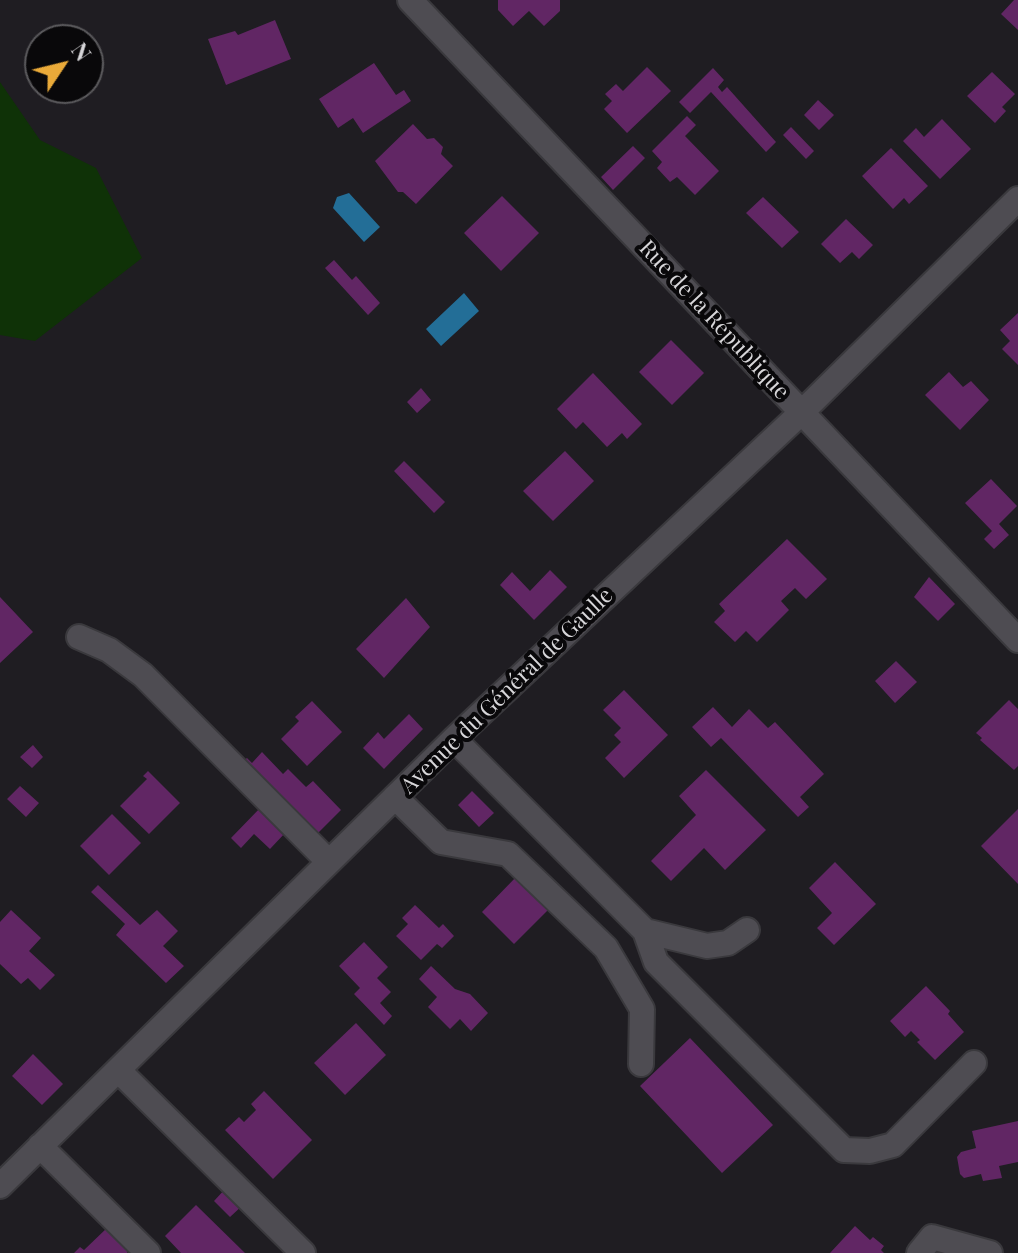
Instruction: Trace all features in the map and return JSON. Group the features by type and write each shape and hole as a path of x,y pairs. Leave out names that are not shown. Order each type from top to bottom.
{"street":[{"name":"Rue de la République","path":"410,0 1018,640"},
{"name":"Avenue du Général de Gaulle","path":"0,1186 454,739 802,412 1018,199"},
{"path":"79,637 109,650 143,675 329,862"},
{"path":"454,739 645,931 656,962 844,1150 870,1151 893,1145 974,1063"},
{"path":"395,797 441,842 508,854 606,948 642,1009 641,1064"},
{"path":"645,931 707,946 728,943 747,930"},
{"path":"118,1070 303,1253"},
{"path":"40,1146 148,1253"},
{"path":"919,1253 932,1237 990,1253"}],"green space":[{"path":"0,82 40,140 96,168 142,258 35,341 0,335"}],"water":[{"path":"349,193 380,227 364,242 333,208 337,197"},
{"path":"464,293 479,311 441,346 426,329"}],"building":[{"path":"498,0 560,0 560,11 544,26 529,11 513,26 498,10"},
{"path":"1014,0 1018,0 1018,30 1001,14"},
{"path":"275,20 291,59 226,85 208,39 235,31 238,35"},
{"path":"374,63 396,95 404,90 411,101 363,133 353,118 338,128 319,99"},
{"path":"647,67 671,91 627,133 604,109 612,101 605,94 616,84 623,91"},
{"path":"713,68 724,80 718,87 722,92 727,87 776,142 766,152 711,92 690,113 679,102"},
{"path":"992,72 1015,94 1002,107 1006,111 995,123 967,96"},
{"path":"818,100 834,115 819,130 804,115"},
{"path":"687,116 696,125 685,136 719,171 695,195 677,177 670,182 657,168 662,162 652,151"},
{"path":"942,119 971,149 940,179 903,141 916,128 924,137"},
{"path":"413,124 427,139 434,138 443,147 441,154 453,166 416,204 403,192 398,192 375,161"},
{"path":"791,127 814,151 806,159 783,135"},
{"path":"633,146 645,158 613,190 601,177"},
{"path":"891,148 928,186 909,204 904,198 893,209 862,176"},
{"path":"502,196 539,233 501,271 464,233"},
{"path":"763,197 799,232 782,248 746,213"},
{"path":"846,219 873,245 859,259 852,252 840,263 821,244"},
{"path":"334,260 352,280 356,276 380,303 368,315 325,268"},
{"path":"1018,313 1018,365 1002,349 1010,341 1000,330"},
{"path":"671,340 704,373 672,405 639,372"},
{"path":"949,372 963,387 971,381 989,400 960,430 925,395"},
{"path":"593,373 642,424 627,439 622,433 607,447 583,422 576,429 557,409"},
{"path":"421,388 431,400 417,413 407,402"},
{"path":"565,451 594,481 553,521 523,491"},
{"path":"404,461 445,502 434,513 394,471"},
{"path":"991,479 1017,506 999,524 1009,535 994,549 984,539 992,531 965,503"},
{"path":"787,539 827,579 806,599 795,588 781,601 789,610 757,642 746,631 735,642 714,622 725,611 719,604"},
{"path":"550,570 567,587 534,620 500,585 512,572 530,591"},
{"path":"929,577 955,604 938,621 914,597"},
{"path":"0,597 33,632 0,663"},
{"path":"406,598 430,627 384,678 356,649"},
{"path":"896,661 917,682 895,703 875,681"},
{"path":"624,690 668,735 624,778 605,758 621,742 614,735 621,728 603,710"},
{"path":"1009,700 1018,709 1018,766 1014,770 976,733"},
{"path":"312,701 342,732 307,766 281,739 299,721 295,717"},
{"path":"713,707 732,727 749,709 768,728 775,722 824,774 800,797 809,807 798,817 721,738 711,747 692,727"},
{"path":"409,714 423,729 384,769 363,748 378,732 384,739"},
{"path":"33,745 43,757 32,768 20,757"},
{"path":"262,752 283,774 288,769 306,787 313,781 341,810 317,834 243,761 247,758 252,763"},
{"path":"706,770 766,830 725,870 704,848 671,881 651,861 696,815 679,796"},
{"path":"148,771 180,803 149,834 120,806 147,779 143,776"},
{"path":"20,786 39,803 26,817 7,799"},
{"path":"472,791 494,813 479,827 458,805"},
{"path":"261,807 286,832 270,849 254,834 241,848 231,838"},
{"path":"1018,809 1018,884 981,846"},
{"path":"112,814 141,843 109,875 80,846"},
{"path":"835,862 876,904 834,945 817,928 832,913 809,888"},
{"path":"517,876 549,909 514,944 482,912"},
{"path":"98,885 140,925 157,910 178,931 163,946 184,966 166,983 116,935 125,924 91,892"},
{"path":"415,905 439,928 443,924 454,936 442,948 437,944 421,960 396,936 408,924 402,918"},
{"path":"11,910 41,938 29,951 55,975 40,990 28,978 21,984 0,964 0,922"},
{"path":"364,942 388,967 377,978 391,992 380,1003 392,1016 384,1025 354,994 360,988 339,966"},
{"path":"431,966 455,989 470,994 488,1013 471,1031 460,1019 450,1029 428,1007 437,997 419,979"},
{"path":"926,986 950,1011 948,1014 964,1032 935,1060 911,1031 905,1037 890,1021"},
{"path":"356,1023 386,1055 345,1095 314,1063"},
{"path":"690,1038 773,1125 722,1173 640,1086"},
{"path":"33,1054 63,1084 42,1105 12,1076"},
{"path":"264,1091 312,1140 273,1179 225,1130 239,1117 244,1122 256,1110 251,1104"},
{"path":"1018,1121 1018,1162 999,1166 1002,1178 983,1181 981,1174 964,1178 960,1174 957,1157 961,1152 976,1148 972,1131"},
{"path":"226,1188 243,1205 230,1217 214,1201"},
{"path":"196,1205 245,1253 181,1253 165,1236"},
{"path":"855,1226 870,1240 873,1237 884,1246 881,1250 884,1253 830,1253"},
{"path":"108,1227 130,1249 127,1253 74,1253 80,1247 84,1250"}]}
